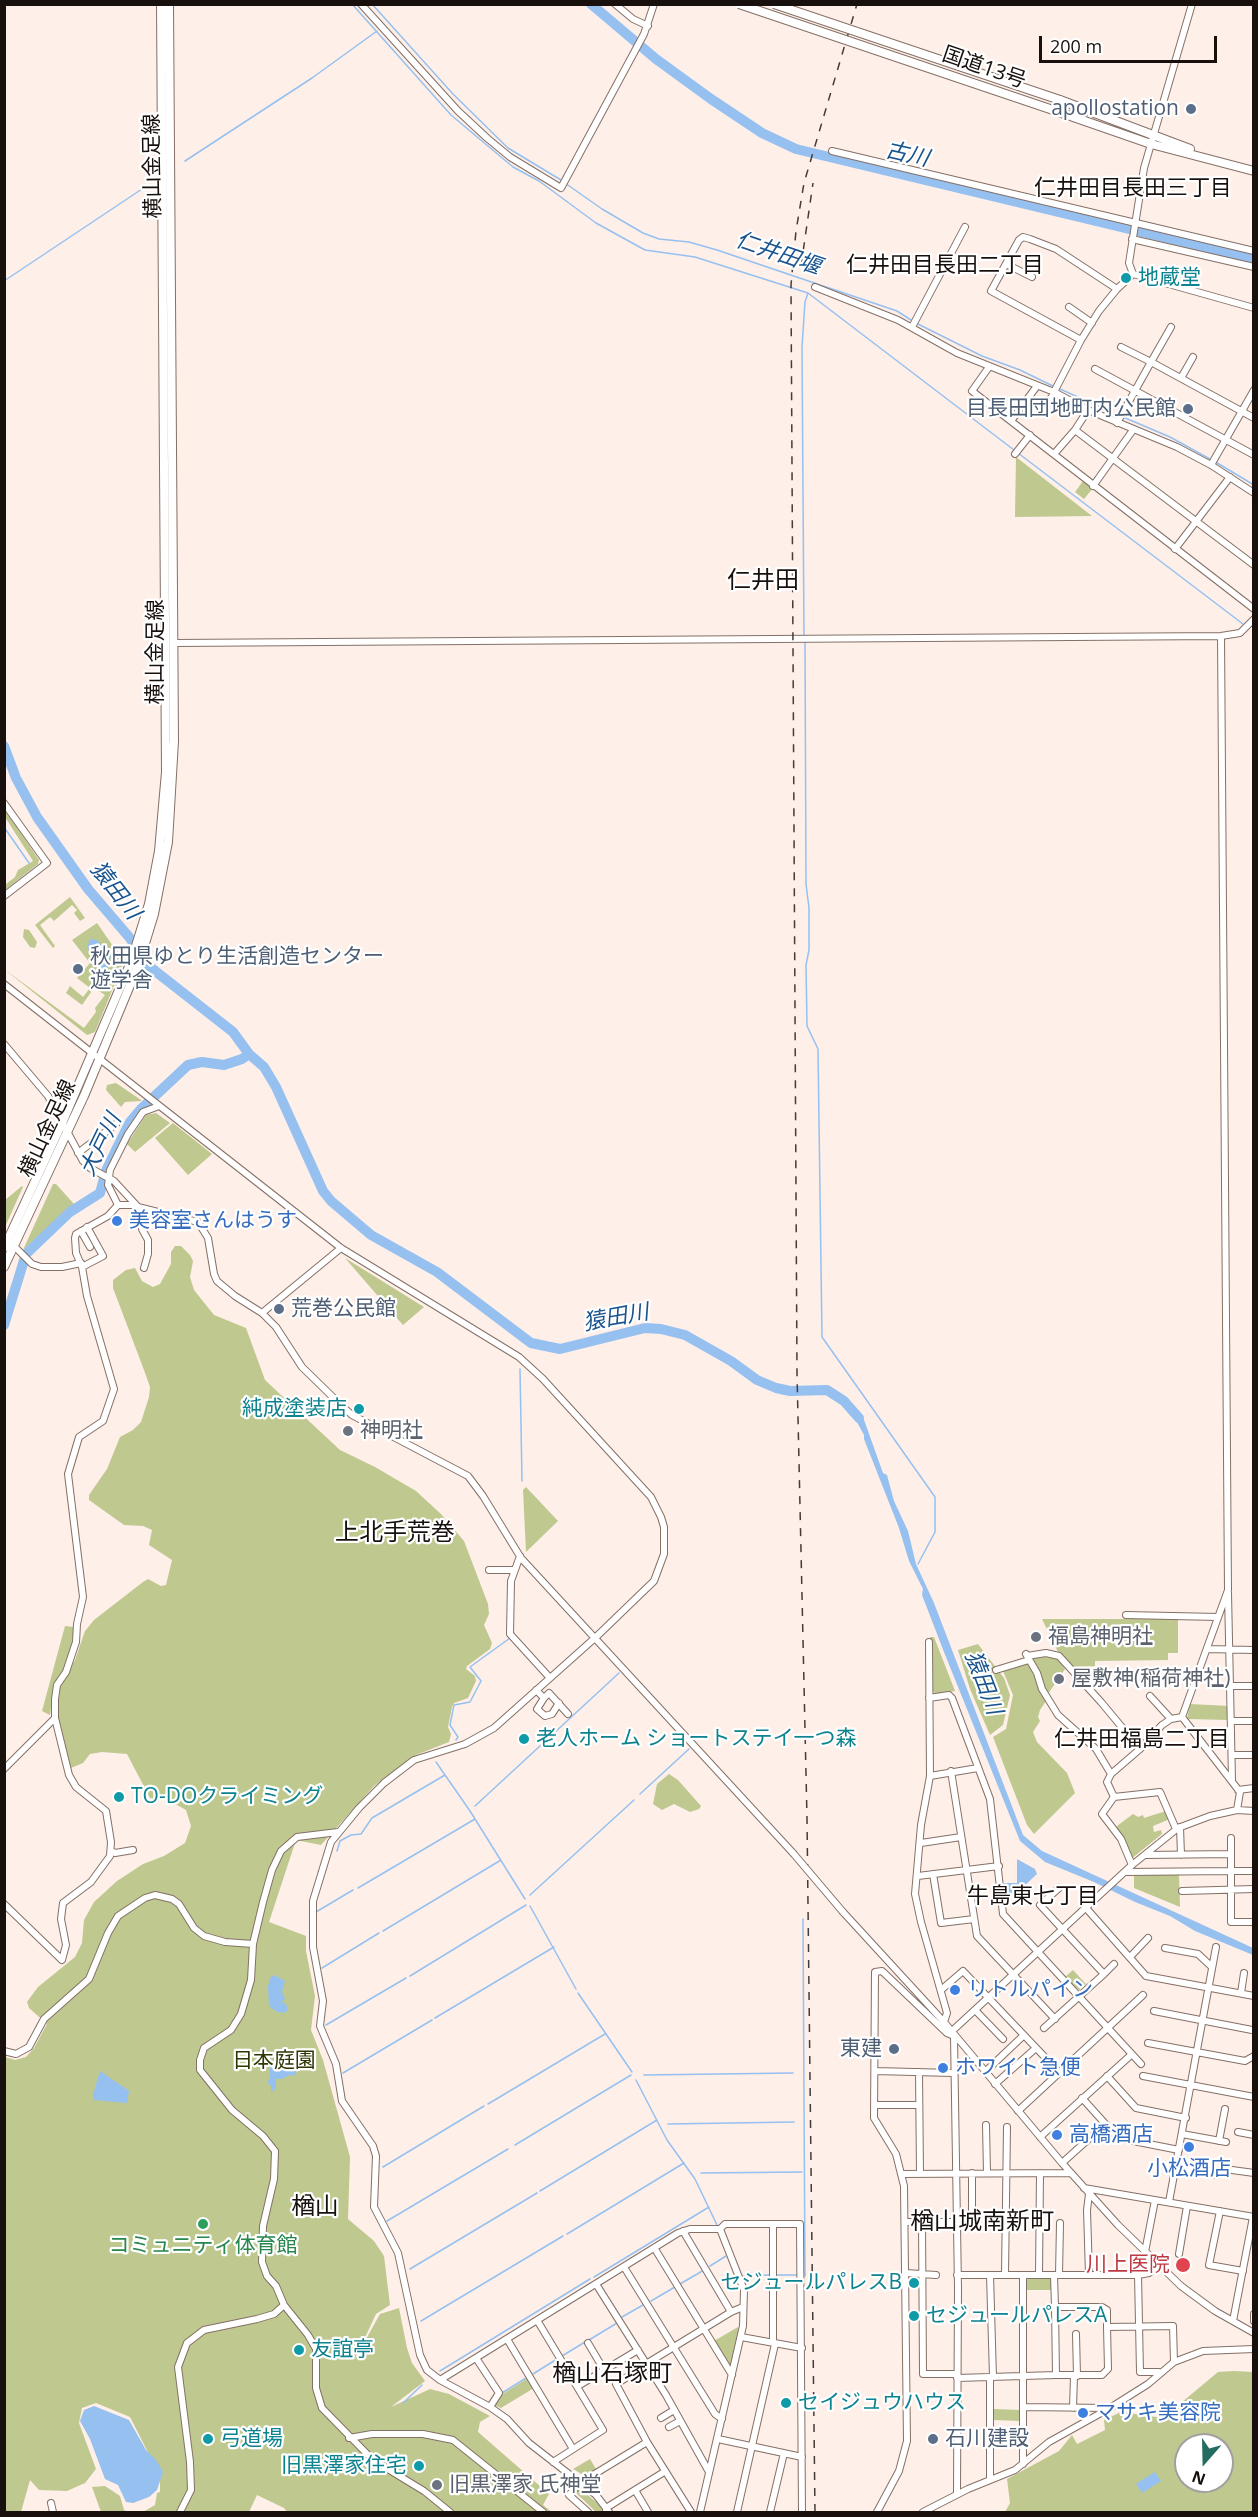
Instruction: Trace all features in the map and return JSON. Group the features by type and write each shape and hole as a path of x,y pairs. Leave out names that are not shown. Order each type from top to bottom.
{"highway":[{"name":"国道13号","path":"739,4 1151,144 1253,169"},
{"name":"国道13号","path":"774,4 1060,100 1218,161"}],"main road":[{"name":"横山金足線","path":"142,944 155,877 166,772 161,4"},
{"name":"横山金足線","path":"4,1248 11,1243 67,1132 135,964 161,883 172,800 174,741 169,4"},
{"name":"横山金足線","path":"4,1267 11,1243 63,1121 96,1056"}],"street":[{"path":"361,4 458,111 487,138 510,157 561,188 636,50 648,26 654,4"},
{"path":"615,4 633,19 648,26"},
{"path":"1133,274 1129,263 1144,168 1192,4"},
{"path":"832,151 1135,225 1254,251"},
{"path":"912,327 964,227"},
{"path":"1081,340 991,291 1019,240 1023,237 1056,249 1117,289"},
{"path":"1132,237 1254,267"},
{"path":"1006,264 1032,278"},
{"path":"1041,410 1055,392 1092,323 1117,289 1133,274"},
{"path":"1133,274 1254,308"},
{"path":"815,287 912,327 989,368 1055,392 1088,410 1120,418 1133,430 1211,465 1254,493"},
{"path":"1069,307 1092,323"},
{"path":"1120,418 1170,327"},
{"path":"1121,346 1254,418"},
{"path":"1181,378 1193,357"},
{"path":"989,368 972,391 1254,609"},
{"path":"1095,369 1254,455"},
{"path":"1011,421 1037,386"},
{"path":"1211,465 1254,390"},
{"path":"1054,454 1088,410"},
{"path":"1075,429 1254,565"},
{"path":"1093,486 1133,430"},
{"path":"1016,452 1030,435"},
{"path":"1175,549 1230,477"},
{"path":"173,643 1221,636 1240,633 1254,619"},
{"path":"1221,636 1228,1590 1232,1781"},
{"path":"4,803 47,863 4,896"},
{"path":"4,984 341,1248 519,1357 571,1408 656,1504 664,1527 664,1554 654,1581 596,1637 485,1734 465,1744 414,1760 384,1783 338,1832 331,1842 313,1901 313,1947 323,2001 321,2026 336,2064 342,2102 373,2146 376,2156 374,2207 398,2253 420,2355 427,2370 507,2419 529,2443 596,2495 607,2511 664,2472"},
{"path":"4,1044 48,1096 78,1153 90,1168 114,1181 136,1205 143,1209 198,1222 208,1238 217,1281 262,1313 276,1328 292,1356 352,1415 468,1476 520,1556 793,1853 944,2022 1089,2194 1158,2266 1181,2286 1233,2321 1252,2325"},
{"path":"118,1205 108,1185 108,1178 119,1151 136,1122 144,1112 158,1105"},
{"path":"78,1153 116,1124"},
{"path":"4,1905 62,1960 66,1945 61,1919 63,1903 91,1882 106,1864 111,1851 106,1811 71,1780 55,1718 56,1692 72,1657 82,1597 68,1474 79,1437 103,1421 110,1407 114,1389 74,1246 76,1234 108,1215 118,1205 136,1205"},
{"path":"143,1209 142,1229 148,1239 148,1254 144,1268"},
{"path":"11,1243 28,1261 41,1267 81,1265 103,1256 84,1229"},
{"path":"84,1229 90,1246"},
{"path":"262,1313 341,1248"},
{"path":"520,1556 514,1570 509,1601 512,1625 510,1634 550,1678"},
{"path":"489,1570 514,1570"},
{"path":"1182,1718 1228,1590"},
{"path":"1126,1616 1218,1617"},
{"path":"928,1642 930,1776 921,1825 915,1894 947,2013 944,2022"},
{"path":"1207,1649 1254,1650"},
{"path":"996,1670 1027,1656 1046,1653 1059,1656 1140,1749"},
{"path":"1027,1656 1037,1673 1042,1689 1058,1715 1096,1749 1111,1774"},
{"path":"1231,1686 1254,1686"},
{"path":"536,1690 543,1698"},
{"path":"559,1703 552,1714 544,1716 537,1708 549,1693 559,1703 568,1714"},
{"path":"929,1698 949,1695 952,1698 990,1799 1003,1914 1141,2064"},
{"path":"1150,1696 1170,1719"},
{"path":"4,1769 55,1718"},
{"path":"1114,1797 1107,1782 1111,1774 1170,1719 1182,1718"},
{"path":"1182,1718 1240,1792 1237,1810"},
{"path":"1232,1721 1254,1721"},
{"path":"1232,1755 1254,1755"},
{"path":"930,1776 978,1768"},
{"path":"951,1771 977,1936 1055,2019"},
{"path":"1238,1790 1254,1788"},
{"path":"1132,1865 1121,1839 1102,1814 1114,1797 1160,1792 1178,1828 1181,1855"},
{"path":"957,2494 957,2275 953,2033 988,1997 1132,1865 1178,1828 1210,1816 1237,1810 1254,1811"},
{"path":"338,1832 297,1838 281,1851 272,1870 254,1944 251,1980 241,2014 231,2030 204,2048 200,2070 232,2110 263,2136 275,2151 274,2179 262,2226 260,2246 262,2262 267,2276 276,2286 284,2305 316,2349 316,2388 322,2408 373,2460 424,2491 450,2512"},
{"path":"921,1843 961,1837"},
{"path":"1231,1838 1231,1922 1254,1922"},
{"path":"111,1851 115,1853 133,1850"},
{"path":"1144,1855 1231,1854"},
{"path":"918,1876 999,1866"},
{"path":"1125,1872 1254,1870"},
{"path":"933,1874 941,1923 974,1919"},
{"path":"1059,1888 1040,1905 1104,1974"},
{"path":"1182,1891 1254,1889"},
{"path":"4,2052 16,2054 29,2046 38,2027 49,2014 89,1979 108,1933 118,1916 145,1898 155,1895 172,1899 179,1904 194,1928 204,1936 225,1942 254,1944"},
{"path":"1086,1908 1146,1976 1254,1996"},
{"path":"1130,1957 1148,1938"},
{"path":"1169,2202 1216,1947"},
{"path":"1165,1948 1198,1954 1212,1967"},
{"path":"1044,2028 1114,1964"},
{"path":"877,2512 899,2471 907,2441 906,2222 902,2174 896,2154 874,2118 875,1972 882,1971 947,2033 953,2033"},
{"path":"940,1990 963,1971 1059,2072"},
{"path":"1241,1993 1244,1973"},
{"path":"1018,2111 1143,1995"},
{"path":"975,2010 1003,2039"},
{"path":"1154,2011 1252,2030"},
{"path":"985,2072 1024,2035"},
{"path":"1148,2043 1245,2061 1254,2056"},
{"path":"995,2084 1036,2048"},
{"path":"1040,2137 1131,2055"},
{"path":"874,2071 953,2073"},
{"path":"919,2072 920,2174"},
{"path":"1107,2076 1136,2108 1186,2118"},
{"path":"1143,2076 1254,2097"},
{"path":"1082,2098 1118,2138 1179,2150"},
{"path":"874,2104 919,2105"},
{"path":"1182,2134 1223,2141 1225,2109"},
{"path":"986,2125 987,2173"},
{"path":"1005,2275 1007,2127"},
{"path":"1238,2132 1254,2135"},
{"path":"1062,2163 1092,2136"},
{"path":"1176,2167 1217,2175"},
{"path":"1232,2170 1254,2174"},
{"path":"972,2173 972,2221"},
{"path":"1039,2275 1040,2173"},
{"path":"902,2174 1070,2173"},
{"path":"1084,2188 1253,2217 1233,2321"},
{"path":"1089,2194 1087,2210 1089,2275"},
{"path":"1145,2252 1155,2200"},
{"path":"1179,2254 1187,2206"},
{"path":"1220,2211 1209,2265 1243,2271"},
{"path":"906,2222 955,2222"},
{"path":"922,2222 923,2374 992,2377 1102,2375 1108,2369 1107,2310 1102,2307 1055,2307"},
{"path":"1056,2375 1055,2307 1060,2223"},
{"path":"440,2380 683,2231 720,2229 725,2224 800,2224 802,2512"},
{"path":"737,2512 774,2344 772,2224"},
{"path":"700,2512 741,2337 744,2290 720,2229"},
{"path":"683,2231 731,2312"},
{"path":"655,2249 732,2375"},
{"path":"957,2275 1138,2275 1149,2273 1158,2266"},
{"path":"624,2267 715,2414 722,2419"},
{"path":"906,2273 936,2275"},
{"path":"990,2275 992,2377 990,2480"},
{"path":"1023,2275 1023,2464"},
{"path":"1138,2275 1140,2372 1159,2372"},
{"path":"596,2284 647,2364 709,2472"},
{"path":"180,2512 191,2490 190,2462 178,2367 187,2343 204,2330 257,2319 274,2313 284,2305"},
{"path":"691,2512 646,2442 616,2384 673,2347 743,2307"},
{"path":"1254,2314 1252,2325 1254,2333"},
{"path":"537,2320 603,2430 553,2462"},
{"path":"1107,2327 1173,2326 1174,2362"},
{"path":"1073,2408 1076,2334"},
{"path":"741,2337 802,2348"},
{"path":"507,2339 573,2449"},
{"path":"588,2343 604,2370"},
{"path":"923,2512 957,2494 1015,2470 1049,2442 1110,2409 1148,2384 1159,2372 1174,2362 1203,2351 1254,2349"},
{"path":"578,2386 638,2350"},
{"path":"477,2358 499,2393 490,2407"},
{"path":"1023,2407 1110,2409"},
{"path":"661,2418 674,2410"},
{"path":"669,2427 680,2421"},
{"path":"349,2438 372,2434 423,2434 453,2440 543,2512"},
{"path":"718,2439 802,2457"},
{"path":"588,2512 569,2495 580,2483 646,2442"},
{"path":"770,2512 783,2453"},
{"path":"635,2490 648,2512"},
{"path":"51,2503 53,2512"}],"green space":[{"path":"1016,457 1092,516 1015,517"},
{"path":"1083,481 1093,488 1084,499 1075,492"},
{"path":"5,810 39,860 38,864 5,890 5,885 15,877 18,870 33,861 5,817"},
{"path":"70,897 85,918 80,921 74,913 77,910 72,905 54,921 50,917 40,925 55,946 53,948 35,925"},
{"path":"97,923 125,959 95,1032 87,1035 4,969 84,1028 105,995 94,988 82,1005 66,993 70,986 83,997 90,988 77,978 90,963 72,940"},
{"path":"24,929 29,930 37,942 35,948 30,947 23,937"},
{"path":"116,1083 141,1101 125,1102 121,1107 106,1090 107,1085"},
{"path":"156,1113 170,1123 135,1152 127,1144 146,1115"},
{"path":"173,1123 212,1154 188,1175 155,1138"},
{"path":"53,1184 56,1184 74,1204 23,1250"},
{"path":"23,1187 5,1227 5,1200"},
{"name":"日本庭園","path":"175,1246 181,1246 190,1255 193,1261 190,1277 194,1290 214,1315 246,1328 265,1380 340,1450 416,1491 441,1514 464,1541 488,1604 489,1614 484,1625 492,1643 490,1649 467,1666 466,1669 475,1676 476,1681 468,1698 454,1703 452,1707 448,1727 451,1734 449,1742 416,1755 374,1786 321,1845 296,1840 269,1922 306,1936 306,1951 315,1996 311,2030 323,2060 350,2157 348,2219 374,2241 384,2256 390,2305 376,2314 354,2361 380,2314 399,2308 412,2363 425,2381 391,2407 430,2389 449,2394 490,2416 480,2422 478,2432 549,2494 543,2505 552,2512 287,2512 284,2508 257,2495 249,2512 143,2512 155,2505 157,2493 160,2492 160,2476 130,2417 96,2403 82,2408 79,2423 96,2469 85,2483 67,2491 39,2490 30,2480 21,2512 5,2512 5,2057 15,2060 26,2057 34,2048 47,2024 29,2008 27,2002 38,1987 75,1957 82,1943 84,1920 94,1902 117,1881 143,1864 164,1856 185,1843 191,1826 186,1810 170,1801 150,1798 127,1754 102,1752 90,1754 83,1763 71,1768 59,1719 58,1705 59,1688 75,1660 85,1631 94,1620 148,1579 161,1586 166,1585 172,1560 149,1545 152,1530 143,1526 124,1525 89,1500 89,1495 107,1469 120,1437 133,1430 141,1422 149,1397 150,1387 113,1288 113,1280 126,1270 135,1268 142,1281 153,1287 160,1284 171,1264 171,1252"},
{"path":"345,1258 424,1307 403,1325"},
{"path":"526,1487 558,1521 526,1552 523,1490"},
{"path":"1042,1619 1178,1619 1178,1653 1168,1653 1168,1660 1095,1661 1095,1666 1086,1667 1086,1682 1058,1652"},
{"path":"65,1626 74,1627 71,1653 53,1693 50,1715 42,1711"},
{"path":"930,1637 934,1637 955,1691 936,1694 931,1690"},
{"path":"978,1644 1004,1678 1010,1695 1003,1725 990,1735 970,1689 958,1650"},
{"path":"1034,1656 1057,1658 1065,1669 1048,1694 1031,1658"},
{"path":"1028,1663 1046,1701 1040,1710 1038,1717 1040,1721 1033,1732 1037,1742 1067,1773 1075,1793 1034,1834 1027,1825 993,1737 1006,1729 1013,1695 1003,1671"},
{"path":"1190,1704 1229,1706 1229,1720 1187,1719"},
{"path":"669,1774 678,1780 701,1806 699,1809 690,1812 674,1804 662,1810 653,1804 657,1784"},
{"path":"1166,1811 1170,1819 1153,1826 1154,1832 1161,1830 1162,1834 1131,1859 1116,1829 1117,1826 1133,1814 1138,1817 1143,1815 1144,1818"},
{"path":"1134,1874 1179,1874 1180,1907 1134,1888"},
{"path":"1073,1970 1086,1984 1079,1990 1065,1977"},
{"path":"1029,2277 1049,2278 1053,2281 1053,2290 1026,2290 1026,2281"},
{"path":"738,2327 731,2364 727,2363 714,2341"},
{"path":"1218,2372 1253,2372 1253,2512 1005,2512 1010,2503 1007,2479 1059,2451 1072,2435 1077,2444 1105,2430 1104,2420 1121,2412 1163,2418"},
{"path":"528,2378 534,2388 501,2408 496,2406 495,2402 501,2395"},
{"path":"994,2409 1021,2410 1021,2421 994,2420"},
{"path":"590,2459 596,2469 585,2476 573,2469"},
{"path":"105,2486 120,2496 124,2510 128,2512 101,2512 92,2487"},
{"path":"579,2488 600,2505 604,2512 596,2512 576,2493"}],"water":[{"path":"90,939 97,940 111,956 107,972 100,969 96,956 87,948"},
{"path":"843,1402 863,1417 883,1473 887,1475 894,1501 908,1531 916,1564 934,1603 1023,1835 1042,1851 1253,1948 1253,1955 1045,1862 1020,1841 922,1595 923,1589 909,1561 864,1435 851,1411"},
{"path":"1017,1859 1035,1869 1037,1874 1008,1901 1005,1900 1004,1883 1017,1883"},
{"path":"274,1975 285,1981 282,1992 285,1999 281,2002 285,2003 288,2009 285,2013 277,2012 269,2006 268,1987 270,1978"},
{"path":"275,2053 288,2056 287,2066 295,2069 296,2073 294,2076 289,2075 276,2079 276,2088 271,2093 271,2086 267,2082 270,2079 270,2066 278,2061"},
{"path":"100,2071 129,2091 127,2103 94,2100 93,2095"},
{"path":"94,2406 129,2420 146,2450 156,2460 163,2472 157,2490 149,2497 133,2503 126,2502 118,2485 105,2479 90,2439 80,2421 84,2410"},
{"path":"1155,2472 1161,2481 1142,2493 1136,2484"}],"waterway":[{"path":"352,4 451,115 513,167 539,181 596,223 645,250 695,257 808,293 1014,450"},
{"name":"仁井田堰","path":"372,4 453,94 508,148 561,180"},
{"name":"古川","path":"591,4 656,59 711,99 762,133 796,149 1254,259"},
{"path":"185,161 312,78 377,31"},
{"name":"仁井田堰","path":"565,183 602,209 643,233 659,239 689,242 717,250 897,311 911,320"},
{"path":"4,281 145,187"},
{"path":"804,636 802,347 805,302 808,293"},
{"name":"仁井田堰","path":"918,324 982,356 1020,370 1055,387"},
{"name":"仁井田堰","path":"1060,389 1118,415"},
{"name":"仁井田堰","path":"1123,417 1170,437 1210,459"},
{"path":"1018,453 1243,624"},
{"name":"仁井田堰","path":"1214,461 1254,485"},
{"path":"805,640 806,884 809,908 809,950 806,965 807,1026 818,1049 822,1337 935,1497 935,1532 918,1564"},
{"name":"猿田川","path":"4,746 16,778 37,817 88,889 129,937 150,967 233,1032 249,1054 264,1067 276,1087 323,1191 331,1201 371,1235 437,1272 531,1343 560,1349 645,1328 661,1329 685,1335 731,1361 757,1380 776,1388 790,1391 827,1390 844,1401 859,1418"},
{"path":"4,827 29,863"},
{"name":"大戸川","path":"4,1325 26,1254 70,1212 100,1193 106,1171 117,1148 130,1122 141,1109 188,1065 202,1062 224,1065 249,1054"},
{"path":"520,1369 522,1481"},
{"path":"456,1740 458,1737 450,1725 454,1705 470,1702 481,1681 470,1667 510,1638"},
{"path":"475,1806 619,1673"},
{"path":"640,1794 689,1749"},
{"path":"436,1762 470,1811 525,1899"},
{"path":"337,1851 340,1841 351,1835 361,1834 372,1818 445,1775"},
{"path":"530,1895 634,1800"},
{"path":"358,1888 475,1819"},
{"path":"383,1931 501,1860"},
{"path":"316,1912 353,1890"},
{"path":"410,1976 526,1905"},
{"path":"530,1906 576,1989"},
{"path":"803,1919 805,2276"},
{"path":"322,1968 379,1933"},
{"path":"435,2018 554,1947"},
{"path":"326,2025 406,1978"},
{"path":"578,1993 632,2072"},
{"path":"343,2073 432,2020"},
{"path":"488,2104 605,2034"},
{"path":"644,2075 793,2073"},
{"path":"515,2145 631,2075"},
{"path":"636,2080 667,2140 695,2179 717,2225"},
{"path":"383,2167 484,2106"},
{"path":"540,2191 657,2120"},
{"path":"668,2124 794,2122"},
{"path":"387,2221 508,2149"},
{"path":"567,2234 684,2163"},
{"path":"701,2173 802,2172"},
{"path":"410,2269 537,2193"},
{"path":"594,2277 709,2207"},
{"path":"421,2321 563,2236"},
{"path":"710,2266 726,2256"},
{"path":"680,2284 704,2270"},
{"path":"741,2276 769,2275"},
{"path":"777,2275 797,2275"},
{"path":"440,2371 590,2279"},
{"path":"651,2301 675,2287"},
{"path":"622,2317 643,2305"},
{"path":"589,2340 617,2323"},
{"path":"562,2356 585,2342"},
{"path":"533,2374 557,2359"},
{"path":"502,2393 526,2378"},
{"path":"403,2403 422,2385"}],"railway":[{"path":"815,2512 807,1818 797,1373 791,285 796,231 804,183 857,4"},
{"path":"801,266 813,183"}],"place":[{"name":"apollostation","path":"1191,109"},
{"name":"地蔵堂","path":"1126,278"},
{"name":"目長田団地町内公民館","path":"1188,409"},
{"name":"秋田県ゆとり生活創造センター 遊学舎","path":"78,969"},
{"name":"美容室さんはうす","path":"117,1221"},
{"name":"荒巻公民館","path":"279,1309"},
{"name":"純成塗装店","path":"359,1409"},
{"name":"神明社","path":"348,1431"},
{"name":"福島神明社","path":"1036,1637"},
{"name":"屋敷神(稲荷神社)","path":"1059,1679"},
{"name":"老人ホーム ショートステイ一つ森","path":"524,1739"},
{"name":"TO-DOクライミング","path":"119,1797"},
{"name":"リトルパイン","path":"955,1990"},
{"name":"東建","path":"894,2049"},
{"name":"ホワイト急便","path":"943,2068"},
{"name":"高橋酒店","path":"1057,2135"},
{"name":"小松酒店","path":"1189,2147"},
{"name":"コミュニティ体育館","path":"203,2224"},
{"name":"川上医院","path":"1183,2265"},
{"name":"セジュールパレスB","path":"914,2283"},
{"name":"セジュールパレスA","path":"914,2316"},
{"name":"友誼亭","path":"299,2350"},
{"name":"セイジュウハウス","path":"786,2403"},
{"name":"マサキ美容院","path":"1083,2413"},
{"name":"弓道場","path":"208,2439"},
{"name":"石川建設","path":"933,2439"},
{"name":"旧黒澤家住宅","path":"419,2466"},
{"name":"旧黒澤家 氏神堂","path":"437,2485"}],"district":[{"name":"仁井田目長田三丁目","path":"1133,189"},
{"name":"仁井田目長田二丁目","path":"945,266"},
{"name":"仁井田","path":"763,581"},
{"name":"上北手荒巻","path":"395,1533"},
{"name":"仁井田福島二丁目","path":"1142,1740"},
{"name":"牛島東七丁目","path":"1033,1897"},
{"name":"楢山","path":"315,2207"},
{"name":"楢山城南新町","path":"982,2222"},
{"name":"楢山石塚町","path":"612,2374"}]}
